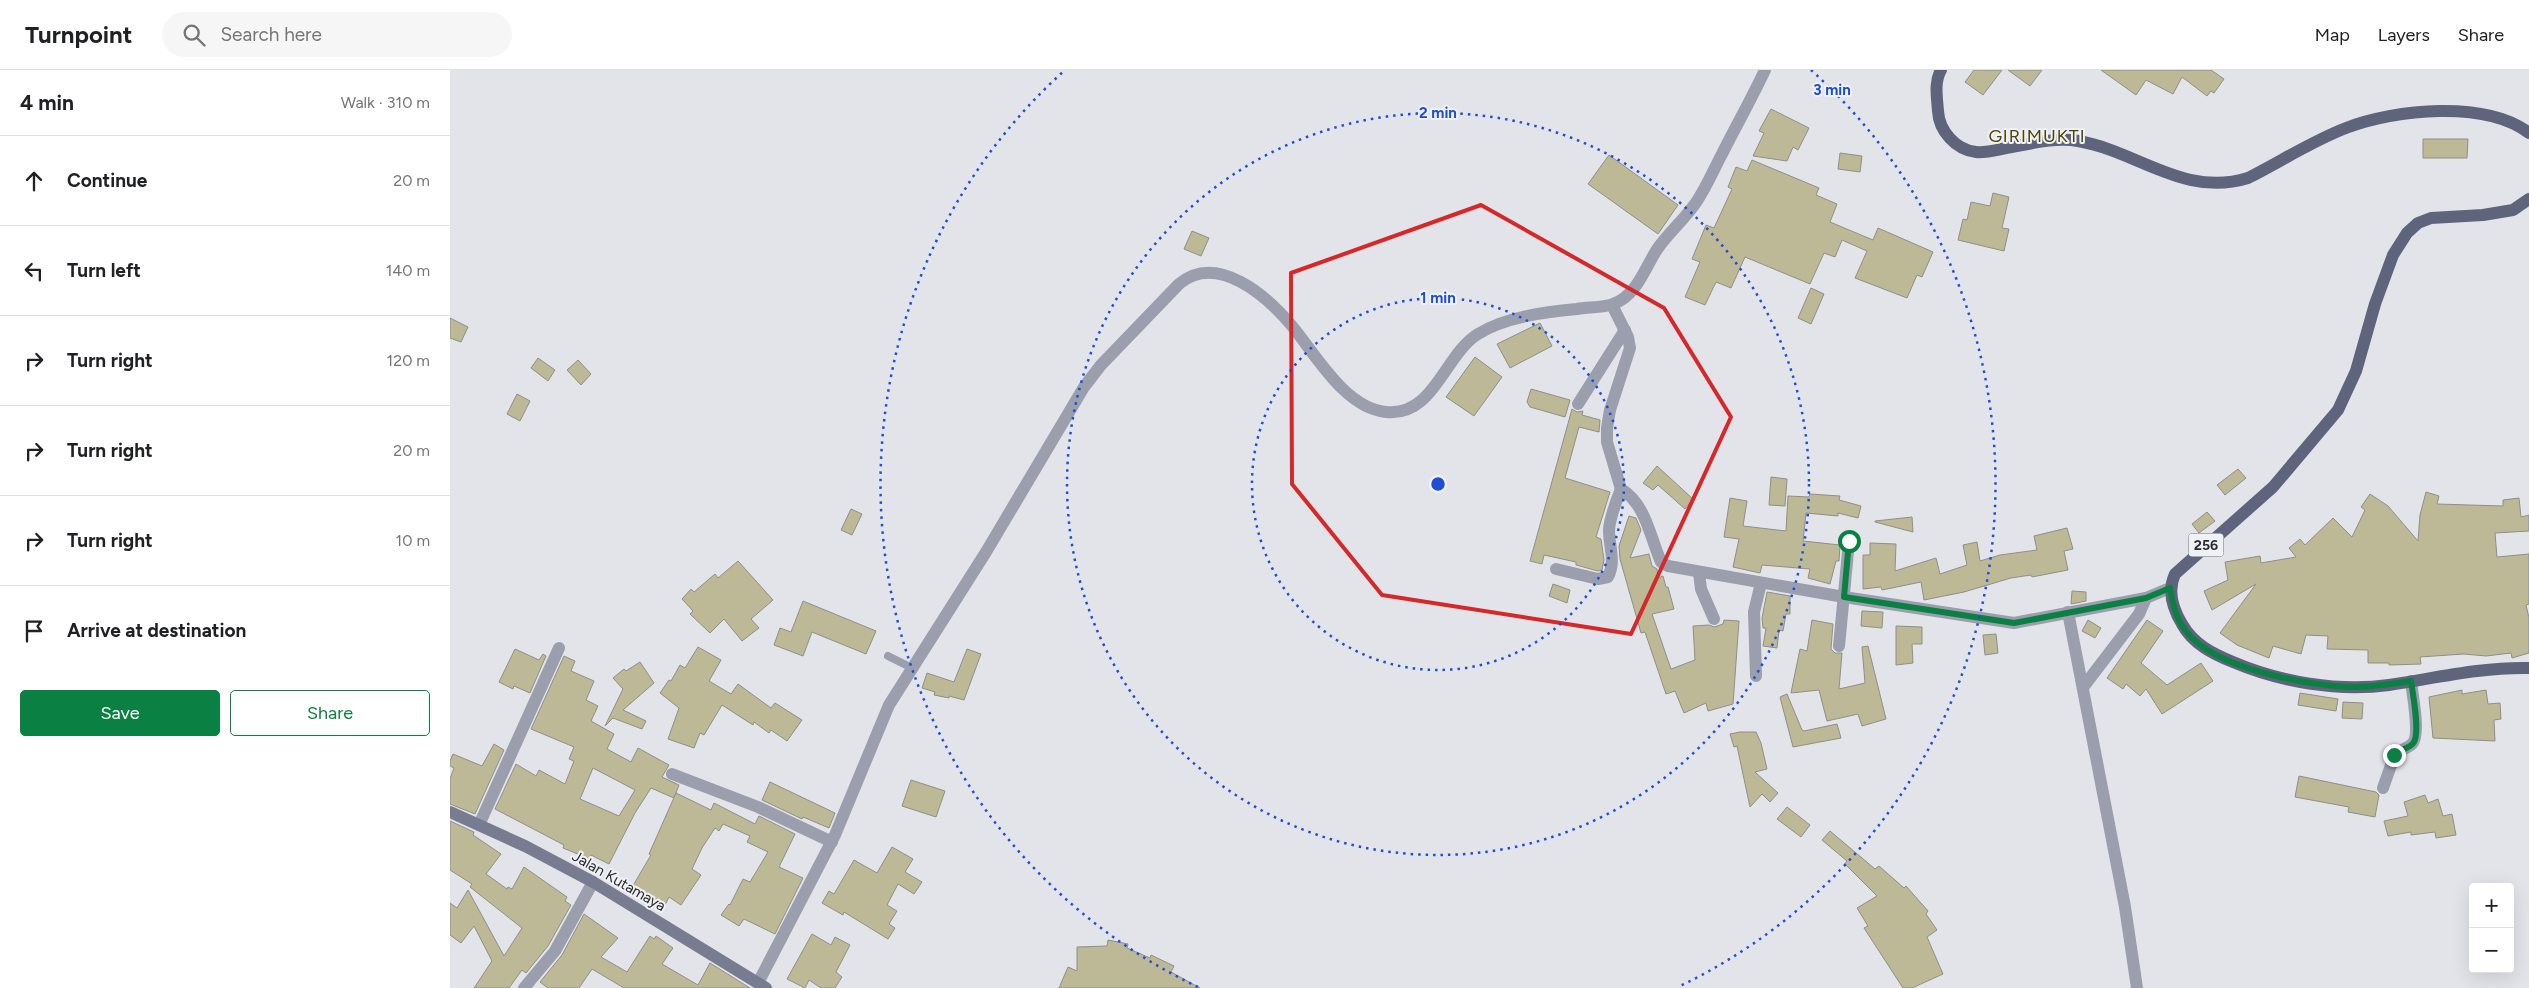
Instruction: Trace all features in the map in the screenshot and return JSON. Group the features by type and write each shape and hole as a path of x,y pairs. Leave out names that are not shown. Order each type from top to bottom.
{"main road":[{"path":"1941,70 1937,86 1940,124 1954,142 1973,152 2054,141 2077,141 2099,146 2184,179 2214,185 2231,184 2248,178 2345,128 2380,118 2438,111 2483,112 2502,117 2529,133"},
{"name":"256","path":"2170,588 2175,574 2262,498 2338,410 2356,371 2375,304 2393,255 2406,233 2418,223 2431,218 2483,215 2514,210 2529,199"},
{"path":"2170,588 2179,619 2193,640 2223,658 2247,668 2289,680 2326,686 2354,687 2462,673 2529,668"},
{"name":"Jalan Kutamaya","path":"450,812 593,882 758,985"}],"street":[{"path":"758,985 832,842 880,722 1084,387 1101,365 1188,276 1205,272 1225,274 1263,298 1291,325 1338,384 1363,403 1385,412 1399,412 1416,406 1426,396 1463,346 1478,334 1506,322 1558,311 1612,305 1630,294 1660,246 1698,199 1765,70"},
{"path":"1556,569 1598,579 1608,577 1612,570 1610,524 1621,489 1607,442 1607,428 1610,410 1630,348 1625,330 1612,305"},
{"path":"1578,404 1625,330"},
{"path":"1621,489 1631,495 1639,504 1661,562 1674,568 2014,623 2146,598 2170,588"},
{"path":"1840,646 1849,541"},
{"path":"1699,572 1700,589 1714,618"},
{"path":"1756,676 1754,612 1761,583"},
{"path":"2084,686 2139,614 2146,598"},
{"path":"2068,612 2084,686 2137,988"},
{"path":"479,826 559,648"},
{"path":"2383,788 2395,754 2412,745 2415,740 2416,725 2411,681"},
{"path":"672,774 758,807 832,842"},
{"path":"524,988 555,952 593,882"}],"lane":[{"path":"888,656 914,668"}],"highlighted area":[{"path":"1481,205 1664,308 1731,417 1631,634 1382,595 1292,484 1291,273"}],"building":[{"path":"1974,70 2002,70 1983,95 1965,82"},
{"path":"2008,70 2042,70 2030,86"},
{"path":"2101,70 2211,70 2224,79 2214,93 2211,91 2207,96 2182,77 2173,94 2146,80 2136,95"},
{"path":"1771,109 1809,128 1798,150 1793,147 1787,161 1753,156 1764,133 1759,131"},
{"path":"2423,139 2468,139 2467,158 2423,158"},
{"path":"1840,153 1862,156 1860,172 1838,169"},
{"path":"1609,155 1678,205 1658,234 1588,184"},
{"path":"1752,160 1819,188 1816,195 1837,204 1830,222 1873,240 1878,228 1933,252 1922,277 1917,275 1907,298 1855,278 1867,251 1842,240 1835,257 1824,253 1810,284 1745,257 1731,288 1716,282 1705,305 1685,297 1700,262 1692,259 1706,225 1714,228 1732,189 1728,187 1736,167 1747,171"},
{"path":"1993,193 2009,197 2002,228 2009,229 2004,251 1958,240 1963,219 1967,220 1971,202 1990,206"},
{"path":"1192,231 1209,238 1201,256 1184,249"},
{"path":"1811,288 1824,294 1811,324 1798,318"},
{"path":"450,318 468,327 461,342 450,338"},
{"path":"1540,323 1552,346 1510,368 1497,344"},
{"path":"1475,357 1502,377 1474,416 1446,397"},
{"path":"538,358 555,370 548,381 531,368"},
{"path":"578,360 591,374 581,385 567,370"},
{"path":"1531,389 1570,400 1565,417 1530,407 1527,402"},
{"path":"517,394 530,401 520,421 507,414"},
{"path":"1572,409 1577,412 1583,411 1582,415 1600,420 1599,432 1579,427 1565,478 1610,492 1596,537 1601,539 1604,560 1602,570 1598,571 1576,565 1576,562 1544,555 1542,564 1530,561"},
{"path":"1657,466 1693,499 1685,509 1658,485 1653,490 1643,483"},
{"path":"2238,469 2246,478 2225,495 2217,485"},
{"path":"1771,477 1787,479 1785,506 1769,505"},
{"path":"2426,492 2439,496 2437,504 2503,506 2503,500 2519,498 2521,517 2529,515 2529,531 2495,533 2497,557 2529,554 2529,604 2526,605 2529,618 2529,653 2512,658 2511,653 2486,656 2464,654 2420,657 2421,664 2389,665 2389,663 2368,663 2368,650 2327,649 2328,636 2306,635 2301,654 2273,646 2269,658 2237,645 2220,633 2256,584 2212,610 2204,591 2228,580 2225,562 2260,556 2261,563 2296,557 2289,548 2300,539 2305,545 2333,518 2352,537 2365,510 2361,507 2370,494 2388,506 2418,541 2420,515"},
{"path":"1810,494 1840,496 1839,500 1861,506 1858,518 1838,513 1838,516 1806,513 1803,541 1840,545 1839,561 1836,561 1830,584 1808,578 1810,569 1762,565 1760,573 1733,567 1739,539 1724,537 1730,498 1747,501 1743,526 1786,531 1788,496 1809,497"},
{"path":"851,509 862,514 852,535 841,530"},
{"path":"2207,512 2215,521 2199,533 2192,524"},
{"path":"1629,516 1636,518 1641,530 1630,558 1649,554 1652,566 1657,569 1658,578 1663,576 1666,587 1668,587 1674,609 1652,614 1671,669 1695,660 1693,626 1709,625 1714,627 1723,624 1724,620 1739,621 1733,704 1708,711 1706,703 1684,713 1675,691 1666,694 1645,632 1641,633 1620,559 1619,546"},
{"path":"1912,517 1913,532 1875,522 1875,521"},
{"path":"2067,528 2073,549 2064,551 2068,570 2032,577 2031,575 2011,578 1964,592 1924,600 1921,582 1882,590 1881,587 1863,589 1863,555 1870,555 1870,543 1896,544 1895,571 1936,558 1940,574 1967,565 1963,545 1977,542 1980,561 2000,555 2037,550 2034,536"},
{"path":"738,561 773,600 751,619 759,628 742,641 724,619 710,633 690,614 693,611 682,599 691,589 694,592 715,574 718,578"},
{"path":"1553,584 1570,590 1567,603 1549,596"},
{"path":"2072,591 2086,592 2086,601 2071,604"},
{"path":"1767,592 1790,596 1790,614 1786,614 1783,631 1779,630 1777,648 1763,646 1766,628 1763,628 1762,618"},
{"path":"803,601 876,631 866,654 812,632 803,656 774,645 780,628 791,632"},
{"path":"1862,611 1883,612 1882,628 1861,626"},
{"path":"1812,620 1833,624 1831,649 1835,653 1842,653 1839,689 1865,683 1862,647 1868,646 1886,719 1862,726 1858,714 1827,721 1819,690 1791,693 1800,649 1807,651"},
{"path":"2088,620 2101,628 2095,638 2082,631"},
{"path":"2147,620 2163,631 2141,663 2167,685 2201,663 2213,681 2162,714 2146,689 2140,696 2126,684 2123,689 2107,678"},
{"path":"1896,626 1922,627 1922,644 1912,644 1913,663 1896,665"},
{"path":"1996,634 1998,653 1985,655 1983,635"},
{"path":"698,647 721,660 709,681 731,694 738,684 771,708 775,703 802,720 787,741 771,730 769,733 754,722 753,725 722,705 704,735 700,733 694,748 668,739 679,708 660,693 669,680 671,681 680,665 685,668"},
{"path":"515,649 539,660 543,654 546,656 530,693 514,686 513,689 499,682"},
{"path":"967,649 981,654 964,700 934,695 935,692 922,688 927,673 954,682"},
{"path":"564,656 575,661 571,671 594,681 586,700 598,706 591,721 614,734 607,749 631,762 638,748 669,765 662,777 679,785 674,798 651,788 635,813 609,864 591,855 590,859 563,848 564,845 495,809 516,764 536,776 539,770 565,784 574,761 569,759 574,747 531,729","holes":["593,768 635,790 619,816 580,799"]},
{"path":"640,662 654,683 623,710 646,721 642,729 613,718 605,726 623,689 613,678 624,669 626,671"},
{"path":"2462,690 2462,694 2486,690 2488,704 2500,703 2501,719 2494,720 2495,741 2433,738 2429,697"},
{"path":"2300,693 2338,699 2336,711 2298,705"},
{"path":"1787,694 1802,730 1837,724 1841,738 1793,747 1780,697"},
{"path":"2343,702 2363,703 2362,719 2342,718"},
{"path":"1756,732 1761,743 1767,769 1755,772 1778,793 1770,802 1762,794 1750,807 1737,746 1734,747 1730,734"},
{"path":"494,744 504,750 475,814 450,804 450,779 454,768 450,766 450,761 453,754 482,766"},
{"path":"2299,776 2376,792 2379,795 2375,817 2348,812 2349,807 2295,797"},
{"path":"911,780 945,791 936,817 902,806"},
{"path":"770,782 835,813 829,828 803,817 802,819 762,800"},
{"path":"676,793 711,810 714,803 755,824 759,816 795,834 779,867 803,878 775,934 744,919 739,926 721,915 730,905 743,879 750,882 768,852 747,842 750,836 723,824 719,831 715,828 702,848 692,869 701,875 681,905 669,897 662,911 631,889 651,855 649,854"},
{"path":"2425,795 2428,803 2438,799 2443,816 2452,814 2456,835 2436,838 2435,832 2411,835 2411,832 2388,836 2384,821 2408,816 2404,802"},
{"path":"1787,807 1810,825 1801,837 1777,819"},
{"path":"450,821 474,832 473,835 501,854 486,874 507,889 508,887 512,889 524,867 567,897 565,901 571,905 548,946 526,973 522,970 509,988 474,988 492,961 474,926 461,943 450,935 450,903 457,908 468,890 504,956 522,928 470,887 472,884 450,870"},
{"path":"1830,831 1875,869 1879,866 1904,888 1906,886 1928,911 1926,914 1937,930 1927,937 1943,974 1912,988 1903,988 1864,928 1868,926 1857,908 1877,896 1845,864 1847,861 1822,840"},
{"path":"892,847 913,859 905,872 922,882 914,894 898,884 887,905 897,911 889,924 895,928 888,939 844,912 843,915 822,903 829,891 834,894 854,860 877,873"},
{"path":"584,914 618,938 601,957 627,972 650,936 654,939 656,936 673,948 662,964 698,985 710,963 750,988 624,988 592,969 579,988 548,988 540,982 562,955"},
{"path":"812,934 831,945 835,937 850,945 836,972 842,977 835,988 821,988 809,980 805,988 787,979"},
{"path":"1108,940 1128,944 1127,948 1150,958 1151,955 1174,966 1171,972 1200,988 1059,988 1068,967 1077,971 1077,947 1107,946"}],"district":[{"name":"GIRIMUKTI","path":"2037,136"}],"route":[{"path":"1849,541 1844,597 2014,623 2146,598 2170,588 2174,609 2185,631 2193,640 2223,658 2247,668 2289,680 2326,686 2354,687 2388,685 2411,681 2416,725 2415,738 2412,745 2394,755"}]}
